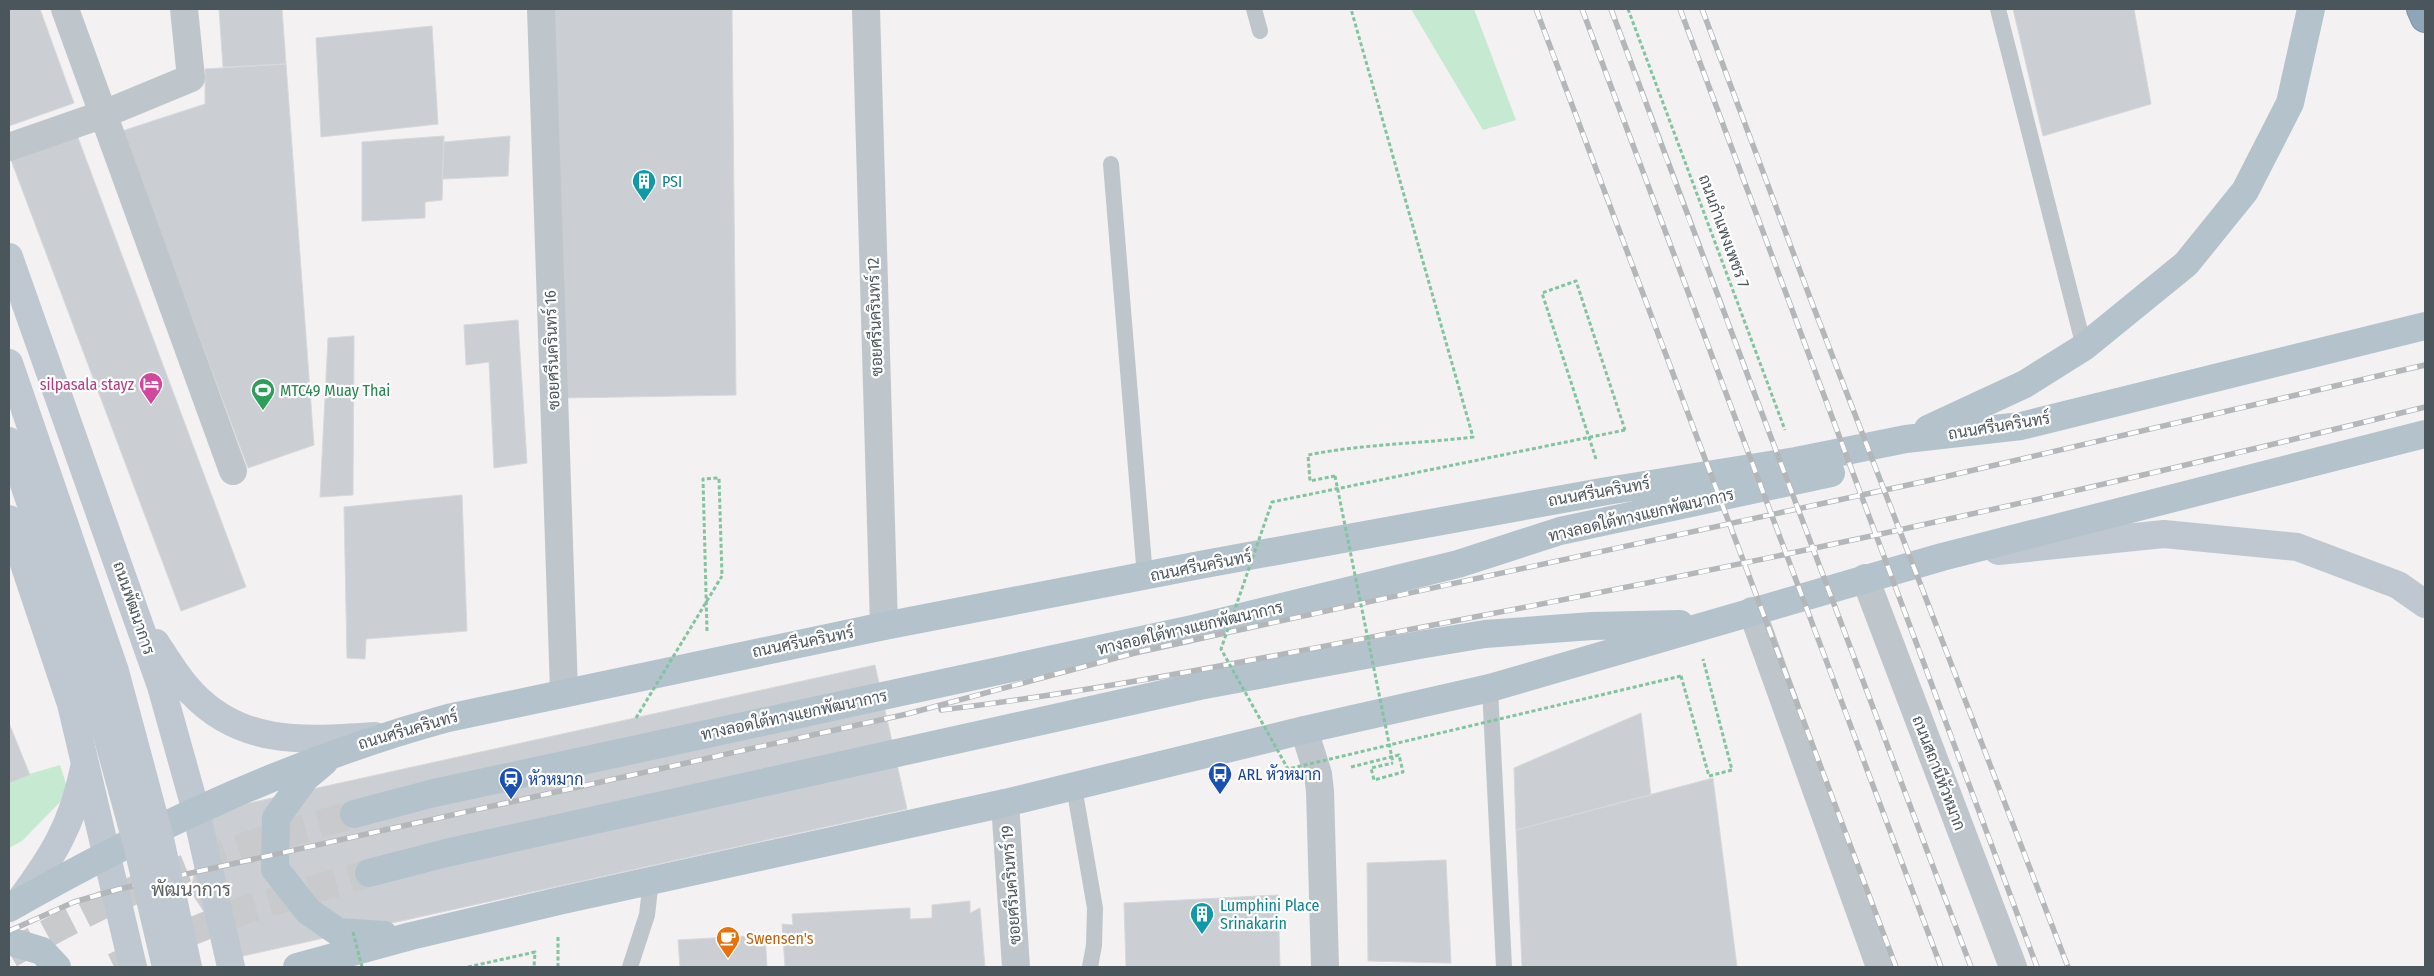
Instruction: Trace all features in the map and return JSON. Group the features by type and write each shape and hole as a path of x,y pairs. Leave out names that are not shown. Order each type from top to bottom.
{"highway":[{"path":"2421,9 2425,18"}],"main road":[{"path":"1906,439 2025,384 2084,347 2186,264 2244,191 2290,103 2311,9"},
{"name":"ถนนพัฒนาการ","path":"9,258 161,686 196,810 232,967"},
{"name":"ถนนศรีนครินทร์","path":"13,905 196,810 338,751 381,736 448,718 884,626 1607,491 1796,461 1906,439 2021,426 2425,326"},
{"path":"9,363 115,672 160,839 188,967"},
{"path":"58,395 42,428 9,440 91,677 138,848 166,967"},
{"name":"ทางลอดใต้ทางแยกพัฒนาการ","path":"354,814 434,793 1188,630 1458,564 1560,531 1927,453 2021,426"},
{"path":"297,967 332,962 411,936 651,880 1005,803 1304,730 1490,688 1942,557 2425,434"},
{"path":"9,519 51,639 86,760 134,967"},
{"path":"1942,557 2164,534 2296,547 2398,585 2425,604"},
{"path":"137,615 192,693 216,714 243,728 274,738 307,740 381,736"},
{"path":"369,873 465,849 1199,686 1419,645 1485,634 1565,628 1707,626"},
{"path":"338,751 304,778 276,818 275,869 308,911 338,932 411,936"},
{"path":"13,905 51,856 66,829 77,802 86,760"},
{"path":"9,942 42,951 57,967"}],"street":[{"path":"65,9 233,471"},
{"path":"9,147 104,114 191,78 184,9"},
{"name":"ซอยศรีนครินทร์ 16","path":"541,9 564,692"},
{"name":"ซอยศรีนครินทร์ 12","path":"866,9 884,626"},
{"name":"ถนนสถานีหัวหมาก","path":"1866,578 2013,967"},
{"path":"1752,612 1880,967"},
{"path":"1304,730 1318,774 1325,967"},
{"name":"ซอยศรีนครินทร์ 19","path":"1005,803 1016,967"}],"lane":[{"path":"1254,9 1260,31"},
{"path":"1998,9 2084,347"},
{"path":"1111,164 1145,577"},
{"path":"1490,688 1504,967"},
{"path":"1074,787 1095,908 1094,945 1090,967"},
{"path":"630,967 647,915 651,880"}],"path":[{"path":"1318,774 1399,755 1403,772 1374,780 1371,768 1393,763 1389,745 1337,488 1335,476 1310,481 1308,455 1346,448 1409,445 1473,437 1351,9"},
{"name":"ถนนกำแพงเพชร 7","path":"1628,9 1796,461"},
{"path":"1607,491 1558,341 1542,293 1576,281 1625,430 1337,488 1272,502 1222,649 1288,769 1681,676 1709,776 1732,770 1721,728 1707,626"},
{"path":"636,718 722,576 719,478 702,479 705,532 707,662"},
{"path":"353,932 362,967"},
{"path":"468,967 534,952 534,967"}],"green space":[{"path":"1411,9 1474,9 1516,120 1483,130"},
{"path":"60,765 69,793 22,841 9,848 9,780"}],"building":[{"path":"9,9 40,9 74,103 9,126"},
{"path":"219,9 282,9 286,64 223,67"},
{"name":"PSI","path":"545,9 732,9 736,395 563,398"},
{"path":"2013,9 2134,9 2151,104 2043,136"},
{"path":"432,26 438,124 321,137 316,38"},
{"path":"286,64 314,445 248,468 122,131 205,104 205,69"},
{"path":"77,135 246,587 181,611 11,160"},
{"path":"444,136 442,200 425,202 425,218 362,221 362,142"},
{"path":"510,136 508,176 442,179 444,142"},
{"path":"518,320 527,463 494,468 489,362 466,365 464,325"},
{"path":"354,336 353,495 320,497 328,338"},
{"path":"462,495 467,631 366,639 365,659 347,658 344,507"},
{"path":"875,665 907,809 234,958 191,892 204,813"},
{"path":"1641,713 1651,795 1516,830 1514,768"},
{"path":"9,723 30,775 9,783"},
{"path":"1713,778 1737,967 1522,967 1516,830"},
{"path":"1446,860 1451,963 1368,961 1367,863"},
{"name":"Lumphini Place Srinakarin","path":"1278,895 1280,967 1126,967 1124,903"},
{"path":"970,901 970,913 980,908 985,967 785,967 782,924 793,925 792,914 910,908 910,919 932,918 932,905"},
{"path":"765,935 767,967 680,967 678,940"}],"tunnel":[{"path":"10,954 88,912 168,876 255,843 354,814"},
{"path":"114,967 178,937 245,910 369,873"}],"railway":[{"path":"1536,9 1896,967"},
{"path":"1582,9 1941,967"},
{"path":"1611,9 1971,967"},
{"path":"1680,9 2037,967"},
{"path":"1702,9 1812,303 2068,967"},
{"path":"9,931 74,902 119,889 907,714 1142,651 1931,480 2425,365"},
{"path":"941,710 1072,692 1201,670 1702,572 2064,493 2425,407"}],"place":[{"name":"PSI","path":"644,202"},
{"name":"silpasala stayz","path":"151,405"},
{"name":"MTC49 Muay Thai","path":"263,411"},
{"name":"ARL หัวหมาก","path":"1220,795"},
{"name":"หัวหมาก","path":"511,800"},
{"name":"Lumphini Place Srinakarin","path":"1202,935"},
{"name":"Swensen's","path":"728,959"}],"district":[{"name":"พัฒนาการ","path":"191,889"}]}
